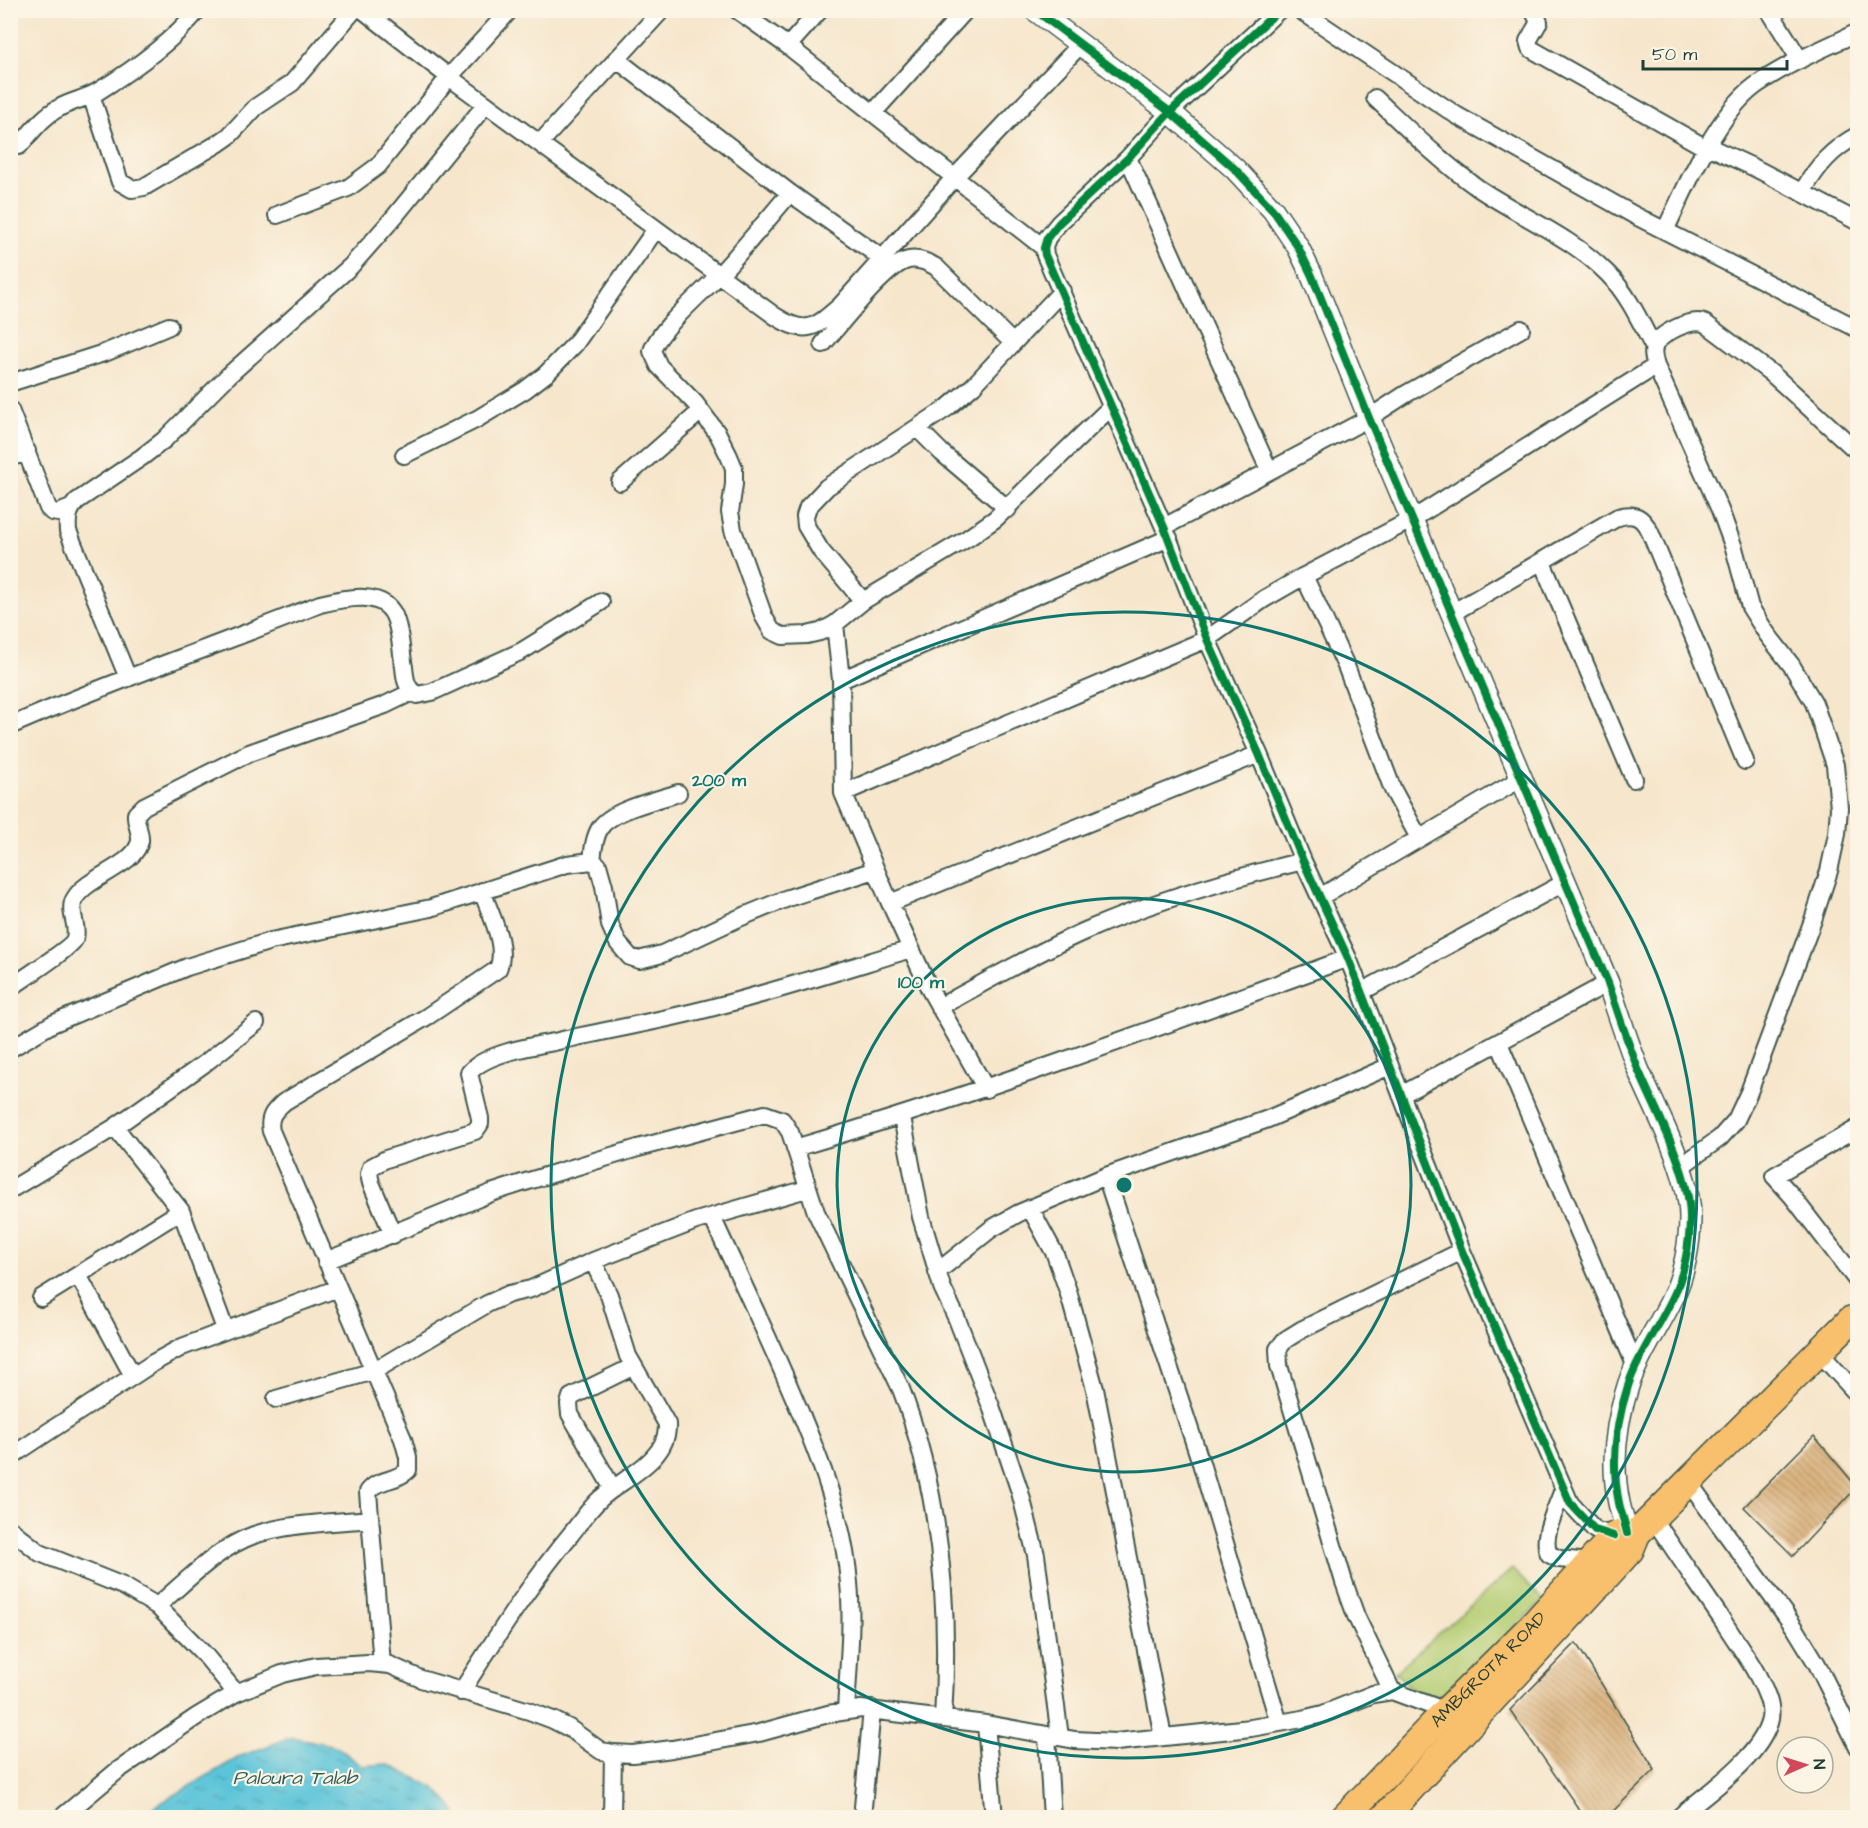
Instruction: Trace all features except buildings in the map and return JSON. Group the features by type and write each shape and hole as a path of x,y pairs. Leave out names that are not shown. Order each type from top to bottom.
{"main road":[{"path":"1384,1818 1448,1745 1543,1647 1630,1550 1633,1530 1689,1483 1855,1314"},
{"name":"AMBGROTA ROAD","path":"1344,1818 1446,1711 1531,1627 1590,1562 1633,1530"}],"street":[{"path":"19,146 48,114 91,95 134,68 166,43 198,10"},
{"path":"91,95 120,182 132,189 139,189 189,162 229,136 256,107 292,83 354,10"},
{"path":"363,10 449,77 781,320 796,327 805,328 820,323 883,259 955,177 1081,44"},
{"path":"277,215 340,191 364,178 378,166 449,77 510,10"},
{"path":"540,143 662,10"},
{"path":"737,10 788,46 1044,248"},
{"path":"788,46 820,10"},
{"path":"873,113 966,10"},
{"path":"1035,10 1170,112 1235,169 1273,210 1298,247 1608,983 1637,1066 1680,1167 1688,1196 1690,1218 1682,1270 1674,1295 1628,1386 1620,1418 1616,1456 1618,1502 1633,1530 1743,1652 1767,1696 1770,1707 1769,1725 1755,1748 1678,1818"},
{"path":"1279,10 1170,112 1128,158 1050,232 1044,248 1045,255 1166,532 1207,639 1259,754 1303,861 1348,958 1462,1251 1563,1489 1570,1503 1595,1530 1633,1530"},
{"path":"1300,10 1456,115 1665,231 1857,328"},
{"path":"1533,10 1539,22 1529,37 1530,48 1706,148 1714,149 1803,191 1857,222"},
{"path":"1769,10 1800,60"},
{"path":"1665,231 1706,148 1744,96 1755,86 1800,60 1857,32"},
{"path":"616,59 790,193 883,259"},
{"path":"1375,98 1463,177 1564,240 1608,273 1636,314 1654,348"},
{"path":"128,678 68,531 68,514 71,508 77,501 164,440 230,375 351,266 396,216 486,104"},
{"path":"1803,191 1812,175 1829,154 1857,135"},
{"path":"1128,158 1269,470"},
{"path":"790,193 719,275 674,321 654,345 652,351 659,366 701,411 718,434 734,468 730,512 733,530 764,616 772,631 783,636 820,632 835,624 863,601 968,538 1008,509 1112,406"},
{"path":"404,455 477,419 525,390 546,374 575,344 656,229"},
{"path":"822,344 881,278 897,265 907,260 918,259 936,267 1013,343"},
{"path":"863,601 821,551 806,526 805,516 808,507 827,487 947,408 973,386 1062,291"},
{"path":"1680,1167 1720,1138 1736,1120 1749,1092 1829,871 1837,834 1839,808 1835,765 1814,703 1792,666 1767,634 1750,607 1734,548 1720,510 1656,366 1653,356 1654,348 1666,334 1687,323 1700,321 1771,373 1857,452"},
{"path":"10,383 107,352 169,326"},
{"path":"841,680 1166,532 1269,470 1369,418 1406,394 1521,329"},
{"path":"843,793 1207,639 1249,609 1304,576 1412,520 1656,366"},
{"path":"10,410 48,508 58,513 71,508"},
{"path":"620,482 701,411"},
{"path":"917,428 942,453 1008,509"},
{"path":"10,458 27,451"},
{"path":"1452,613 1618,517 1636,515 1644,522 1745,761"},
{"path":"1542,562 1634,779"},
{"path":"1304,576 1346,666 1394,790 1419,838"},
{"path":"10,726 320,604 362,597 383,602 390,607 396,619 405,679 411,692"},
{"path":"10,988 73,943 76,930 72,905 75,898 87,886 136,851 140,838 136,814 153,799 249,753 384,705 411,692 423,695 432,692 513,655 601,602"},
{"path":"835,624 841,680 843,793 890,903 939,1007 986,1089"},
{"path":"890,903 1259,754"},
{"path":"1320,897 1522,778"},
{"path":"592,861 595,840 600,827 609,818 678,793"},
{"path":"10,1049 52,1024 187,967 271,941 431,908 567,864 592,861 598,865 601,870 610,925 618,943 630,957 639,960 662,954 788,898 876,870"},
{"path":"939,1007 1087,930 1212,884 1303,861"},
{"path":"1361,992 1564,883"},
{"path":"382,1664 368,1492 373,1485 403,1475 408,1470 403,1439 269,1123 271,1117 284,1102 428,1016 498,969 501,962 498,938 482,891"},
{"path":"393,1235 371,1183 369,1174 371,1167 475,1131 480,1124 480,1119 469,1073 477,1066 531,1046 645,1024 745,999 911,949"},
{"path":"795,1148 902,1117 986,1089 1348,958"},
{"path":"1401,1095 1608,983"},
{"path":"10,1190 115,1127 204,1064 256,1023"},
{"path":"1499,1042 1636,1367"},
{"path":"937,1272 991,1229 1030,1209 1106,1176 1268,1119 1390,1066"},
{"path":"327,1261 491,1193 522,1183 638,1148 765,1114 782,1120 790,1132 816,1212 901,1389 914,1429 934,1516 942,1568 946,1667 943,1719"},
{"path":"902,1117 921,1217 937,1272 992,1409 1020,1492 1035,1555 1053,1736 1052,1818"},
{"path":"115,1127 181,1211 225,1329"},
{"path":"1857,1128 1774,1176 1792,1196 1857,1282"},
{"path":"1106,1176 1201,1463 1279,1723"},
{"path":"276,1398 374,1371 487,1304 509,1294 542,1285 593,1261 712,1217 807,1189"},
{"path":"1030,1209 1055,1254 1068,1291 1092,1378 1163,1737"},
{"path":"41,1298 181,1211"},
{"path":"712,1217 816,1448 834,1507 845,1553 849,1583 851,1617 846,1711"},
{"path":"1392,1691 1356,1616 1344,1582 1279,1366 1278,1349 1285,1340 1301,1330 1462,1251"},
{"path":"461,1692 528,1589 598,1500 653,1458 663,1446 668,1434 667,1424 628,1356 609,1295 593,1261"},
{"path":"78,1275 133,1376"},
{"path":"10,1457 133,1376 182,1347 338,1288"},
{"path":"1818,1351 1857,1395"},
{"path":"613,1489 570,1414 569,1404 571,1397 634,1366"},
{"path":"1689,1483 1795,1628 1817,1664 1857,1747"},
{"path":"1563,1489 1547,1536 1546,1549 1549,1554 1559,1559 1590,1562"},
{"path":"157,1606 221,1552 252,1536 274,1530 369,1520"},
{"path":"10,1529 40,1553 123,1586 157,1606 205,1656 236,1693"},
{"path":"61,1818 117,1771 196,1717 236,1693 282,1674 316,1665 382,1664 461,1692 553,1720 569,1728 601,1751 614,1753 652,1752 759,1733 846,1711 872,1709 1094,1743 1251,1728 1323,1714 1373,1694 1392,1691 1446,1711"},
{"path":"862,1818 872,1709"},
{"path":"987,1725 994,1818"},
{"path":"612,1818 614,1753"}],"green space":[{"path":"1512,1569 1543,1600 1451,1693 1429,1697 1417,1694 1395,1672"}],"water":[{"name":"Paloura Talab","path":"292,1737 336,1746 362,1766 387,1764 435,1788 455,1811 457,1817 139,1817 241,1756"}],"cycle path":[{"path":"1035,10 1170,112 1235,169 1273,210 1298,247 1608,983 1638,1069 1671,1142 1689,1200 1689,1238 1686,1259 1677,1288 1632,1375 1620,1415 1615,1474 1619,1503 1627,1533"},
{"path":"1279,10 1170,112 1128,158 1059,223 1047,238 1044,248 1045,255 1164,527 1207,639 1259,754 1303,861 1348,958 1462,1251 1570,1503 1595,1530 1614,1536"}]}
